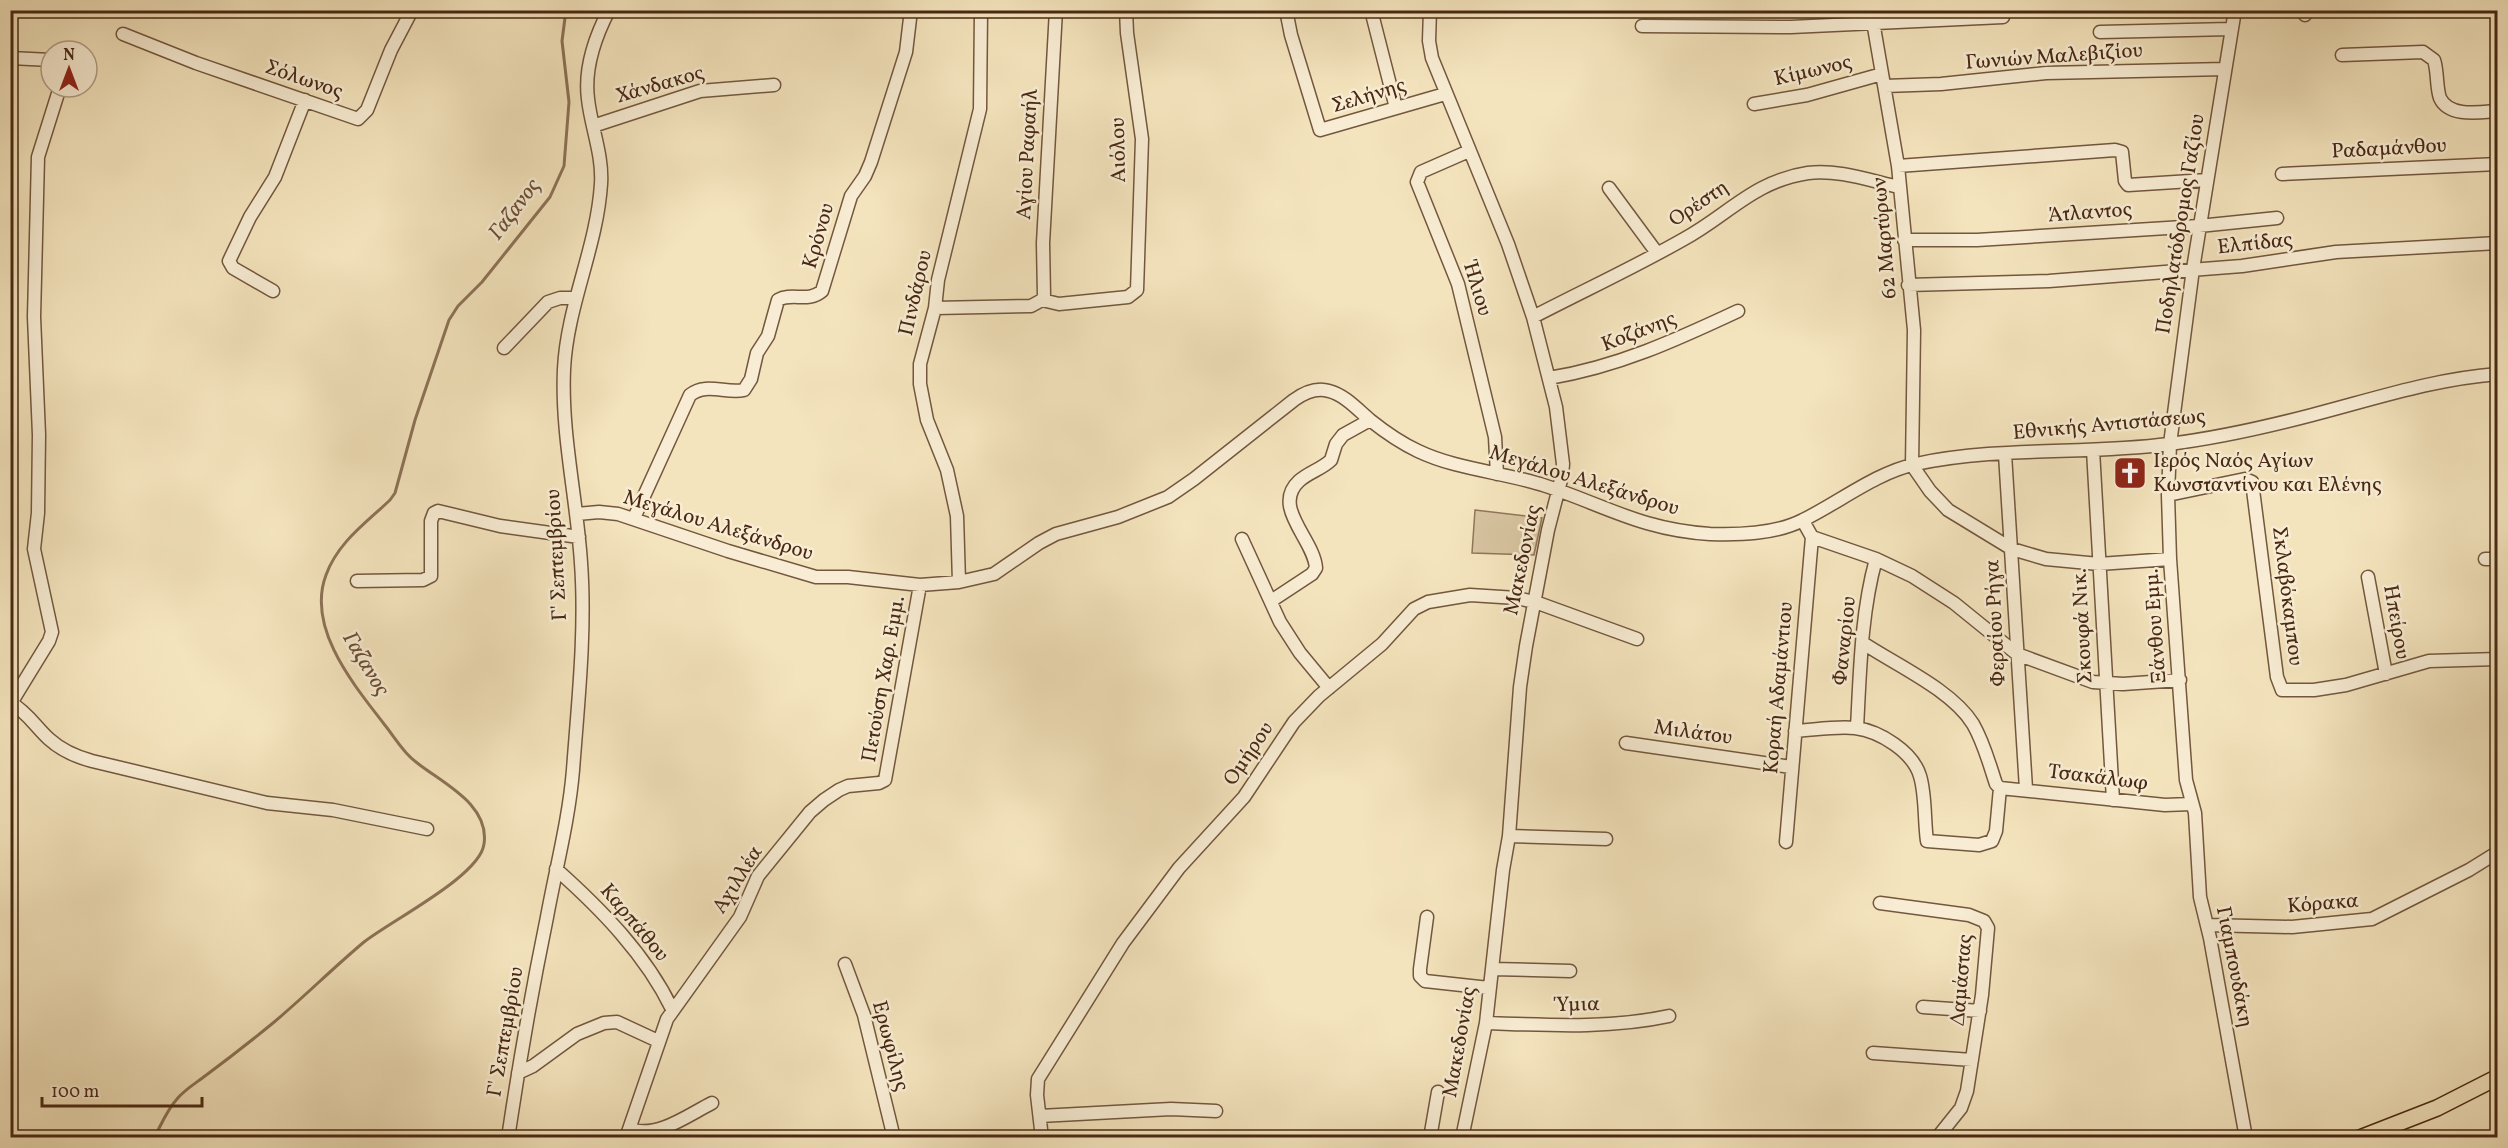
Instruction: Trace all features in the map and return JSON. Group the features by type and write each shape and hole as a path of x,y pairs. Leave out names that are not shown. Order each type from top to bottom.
{"main road":[{"path":"2360,1137 2437,1108 2498,1077"}],"street":[{"name":"Σόλωνος","path":"123,34 196,63 352,118 362,117 367,110 391,50 412,10"},
{"name":"Γ' Σεπτεμβρίου","path":"508,1137 568,809 573,770 582,610 579,537 565,423 563,381 565,354 576,298 600,197 601,172 588,99 588,74 593,48 609,10"},
{"name":"Κρόνου","path":"634,518 690,395 702,388 744,390 751,379 757,353 768,336 778,300 785,297 810,298 822,291 851,196 865,176 871,162 906,52 911,10"},
{"name":"Πινδάρου","path":"959,582 957,516 947,470 927,420 920,384 922,358 935,308 938,280 980,109 981,10"},
{"name":"Αγίου Ραφαήλ","path":"1042,300 1044,296 1043,243 1056,10"},
{"name":"Αιόλου","path":"1042,300 1059,304 1128,297 1137,290 1142,139 1127,33 1126,10"},
{"name":"Σελήνης","path":"1286,10 1318,129 1326,130 1445,94"},
{"path":"1371,10 1396,108"},
{"name":"Μακεδονίας","path":"1430,10 1430,49 1445,94 1508,244 1533,317 1549,378 1562,446 1563,470 1534,602 1520,687 1509,836 1503,870 1486,1023 1462,1137"},
{"name":"Ποδηλατόδρομος Γαζίου","path":"2170,444 2199,226 2235,10"},
{"path":"1641,26 1791,27 1871,16 2003,17"},
{"name":"62 Μαρτύρων","path":"1871,16 1898,166 1915,347 1912,465"},
{"path":"2100,32 2232,29"},
{"path":"2342,55 2422,52 2434,60 2440,98 2450,108 2465,112 2498,111"},
{"path":"10,58 39,59"},
{"name":"Γωνιών Μαλεβιζίου","path":"1884,80 1941,84 2046,74 2225,69"},
{"name":"Κίμωνος","path":"1754,104 1884,80"},
{"name":"Χάνδακος","path":"594,126 609,119 700,91 774,85"},
{"path":"56,99 38,157 34,316 39,444 38,513 34,549 52,632 47,644 10,703 26,714 55,744 74,755 92,761 267,803 333,810 427,829"},
{"path":"273,291 233,268 229,261 250,216 273,183 305,100"},
{"path":"1898,166 2115,150 2122,152 2128,185 2206,180"},
{"name":"Ήλιου","path":"1469,152 1421,172 1417,182 1458,284 1495,437 1497,474"},
{"name":"Ραδαμάνθου","path":"2282,174 2498,164"},
{"name":"Ορέστη","path":"1533,317 1696,232 1749,193 1792,177 1810,173 1828,173 1899,187"},
{"path":"1609,188 1657,253"},
{"name":"Άτλαντος","path":"1904,240 1977,240 2199,226 2277,218"},
{"name":"Ελπίδας","path":"1908,285 1997,284 2242,266 2337,252 2498,243"},
{"path":"504,348 548,302 560,298 576,298"},
{"path":"935,308 1031,306 1042,300"},
{"name":"Κοζάνης","path":"1549,378 1597,369 1622,361 1738,311"},
{"name":"Εθνικής Αντιστάσεως","path":"1803,521 1853,492 1912,465 2005,454 2170,444 2311,415 2394,391 2464,376 2498,374"},
{"name":"Μεγάλου Αλεξάνδρου","path":"577,514 599,512 634,518 720,548 816,577 848,577 920,585 959,582 994,574 1056,534 1133,512 1168,497 1307,392 1318,389 1335,393 1406,445 1426,455 1558,491 1630,519 1675,531 1725,534 1780,528 1803,521"},
{"path":"1270,601 1312,574 1316,568 1314,557 1290,507 1293,489 1306,475 1331,460 1336,444 1343,435 1370,420"},
{"name":"Ξάνθου Εμμ.","path":"2170,444 2168,495 2170,559 2186,780 2191,804"},
{"name":"Σκουφά Νικ.","path":"2092,450 2113,800"},
{"name":"Φεραίου Ρήγα","path":"2005,454 2026,789"},
{"path":"1912,465 1930,491 1948,510 2012,549 2046,559 2099,564 2170,559"},
{"name":"Σκλαβόκαμπου","path":"2168,495 2245,479 2252,482 2256,493 2259,546 2271,620 2277,677 2282,690 2325,689 2429,661 2498,659"},
{"path":"357,581 423,580 431,576 431,521 434,513 438,511 511,528 579,537"},
{"path":"1803,521 1812,537 1876,559 1912,576 1954,603 2017,654 2093,682 2180,680"},
{"name":"Κοραή Αδαμάντιου","path":"1786,842 1812,537"},
{"path":"1242,539 1270,601 1291,639 1329,688"},
{"name":"Φαναρίου","path":"1857,728 1863,643 1871,577 1876,559"},
{"name":"Ηπείρου","path":"2368,577 2386,674"},
{"name":"Πετούση Χαρ. Εμμ.","path":"885,780 920,585"},
{"name":"Ομήρου","path":"1042,1137 1037,1095 1038,1079 1102,974 1165,885 1244,797 1294,722 1329,688 1382,644 1408,614 1422,604 1470,595 1507,597 1534,602 1637,639"},
{"path":"1795,731 1857,728 1901,748 1915,764 1921,779 1926,841 1979,845 1992,841 1996,831 2000,788 1996,784 1981,739 1972,723 1956,703 1863,643"},
{"name":"Μιλάτου","path":"1626,743 1791,766"},
{"name":"Αχιλλέα","path":"628,1133 658,1041 672,1010 687,994 740,917 758,876 810,812 839,790 885,780"},
{"name":"Τσακάλωφ","path":"2000,788 2026,789 2165,806 2191,804"},
{"name":"Γιαμπουδάκη","path":"2191,804 2197,830 2200,897 2247,1137"},
{"path":"1509,836 1606,839"},
{"name":"Κόρακα","path":"2207,925 2292,927 2372,919 2469,870 2498,852"},
{"name":"Καρπάθου","path":"556,869 580,890 621,934 655,977 672,1010"},
{"name":"Δαμάστας","path":"1880,903 1969,915 1984,921 1988,932 1980,1011 1964,1103 1937,1137"},
{"path":"1427,916 1420,976 1425,981 1489,988"},
{"name":"Ερωφίλης","path":"845,964 864,1015 894,1137"},
{"path":"1492,969 1570,970"},
{"path":"1923,1007 1980,1011"},
{"name":"Ύμια","path":"1486,1023 1602,1025 1669,1016"},
{"path":"518,1073 534,1066 577,1034 604,1023 617,1022 658,1041"},
{"path":"1873,1053 1972,1060"},
{"path":"1430,1137 1438,1092"},
{"path":"628,1133 657,1131 712,1104"},
{"path":"1040,1116 1171,1109 1216,1112"}],"shaded area":[{"path":"1475,510 1542,518 1534,555 1472,553"}],"waterway":[{"name":"Γαζανος","path":"154,1138 170,1108 183,1093 273,1023 364,942 452,883 479,856 484,844 484,830 480,817 472,806 407,754 347,674 328,635 322,615 322,595 331,563 345,543 395,493 415,420 449,320 458,306 482,282 550,197 564,166 569,102 562,41 566,10"}],"place":[{"name":"Ιερός Ναός Αγίων Κωνσταντίνου και Ελένης","path":"2130,473"}]}
